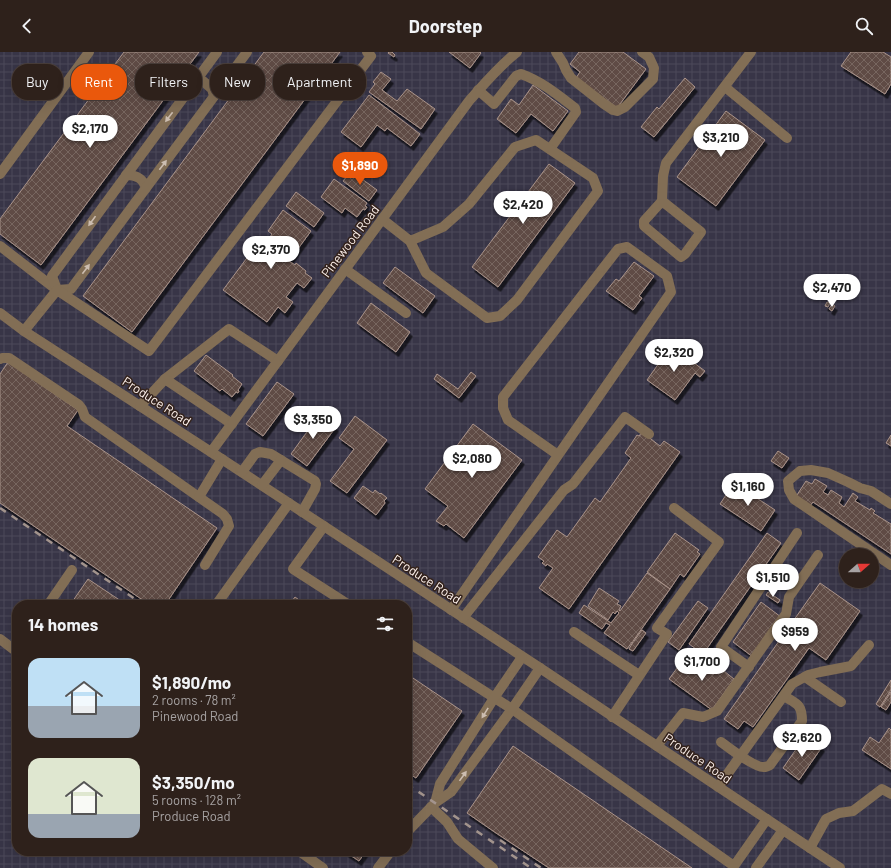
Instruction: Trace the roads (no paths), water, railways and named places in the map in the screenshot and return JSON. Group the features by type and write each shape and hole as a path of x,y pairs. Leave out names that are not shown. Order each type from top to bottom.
{"street":[{"path":"0,174 90,52"},
{"path":"202,73 217,52"},
{"path":"238,64 247,52"},
{"path":"0,246 57,290 150,351 371,56 366,52"},
{"name":"Pinewood Road","path":"212,452 478,90 503,63 517,52"},
{"path":"556,52 571,78 604,104 616,111 625,107 652,79 654,68 649,57 642,52"},
{"path":"662,201 701,232 683,256 680,257 644,226 644,221 662,201 663,176 666,163 751,52"},
{"path":"478,90 494,104 516,76 521,74 554,92 575,108 576,112 550,149"},
{"path":"202,81 210,87"},
{"path":"724,87 787,138"},
{"path":"57,290 52,276 182,100"},
{"path":"57,290 71,290 211,100"},
{"path":"382,219 410,241 426,273 487,318 500,316 517,300 598,191 593,178 536,140 515,147 469,204 443,227 410,241"},
{"path":"126,174 135,175 144,182 146,188"},
{"path":"451,610 671,292 667,276 626,247 618,249 503,397 503,408 508,420 558,455"},
{"path":"345,269 406,313"},
{"path":"24,331 57,290"},
{"name":"Produce Road","path":"0,313 24,331 212,452 840,868"},
{"path":"140,406 165,379 230,329 278,361"},
{"path":"0,358 9,358 79,405 85,417 223,514 227,519 229,526 205,564"},
{"path":"165,379 232,424"},
{"path":"463,618 564,490 573,484 625,417 649,434"},
{"path":"242,472 255,454 260,452 271,454 315,481 316,489 302,512"},
{"path":"199,497 222,459"},
{"path":"262,485 281,460"},
{"path":"891,504 871,491 817,471 800,471 788,481 789,490 794,499 891,565"},
{"path":"220,600 289,503"},
{"path":"612,717 667,634 657,628 720,542 674,508"},
{"path":"324,526 293,569 341,600"},
{"path":"749,667 721,647 797,533"},
{"path":"657,746 683,713 703,717 717,711 786,614 789,597 818,555"},
{"path":"51,600 72,570"},
{"path":"574,632 640,675"},
{"path":"0,639 12,647"},
{"path":"412,645 512,710 734,866 767,819"},
{"path":"718,787 792,684 805,677 820,672 851,666 869,645"},
{"path":"433,805 440,784 494,698 522,657"},
{"path":"412,827 433,805 451,792 512,710 540,668"},
{"path":"805,677 841,702"},
{"path":"721,742 740,756 759,767 770,765 802,721 800,706 784,696"},
{"path":"460,753 473,763"},
{"path":"810,848 826,819 839,813 853,811 882,789 891,794"},
{"path":"433,805 447,822 458,839 492,868"},
{"path":"756,868 783,830"},
{"path":"306,856 323,868"},
{"path":"378,868 387,856"}],"railway":[{"path":"0,508 137,600"},
{"path":"412,787 531,868"},
{"path":"500,840 541,868"}]}
